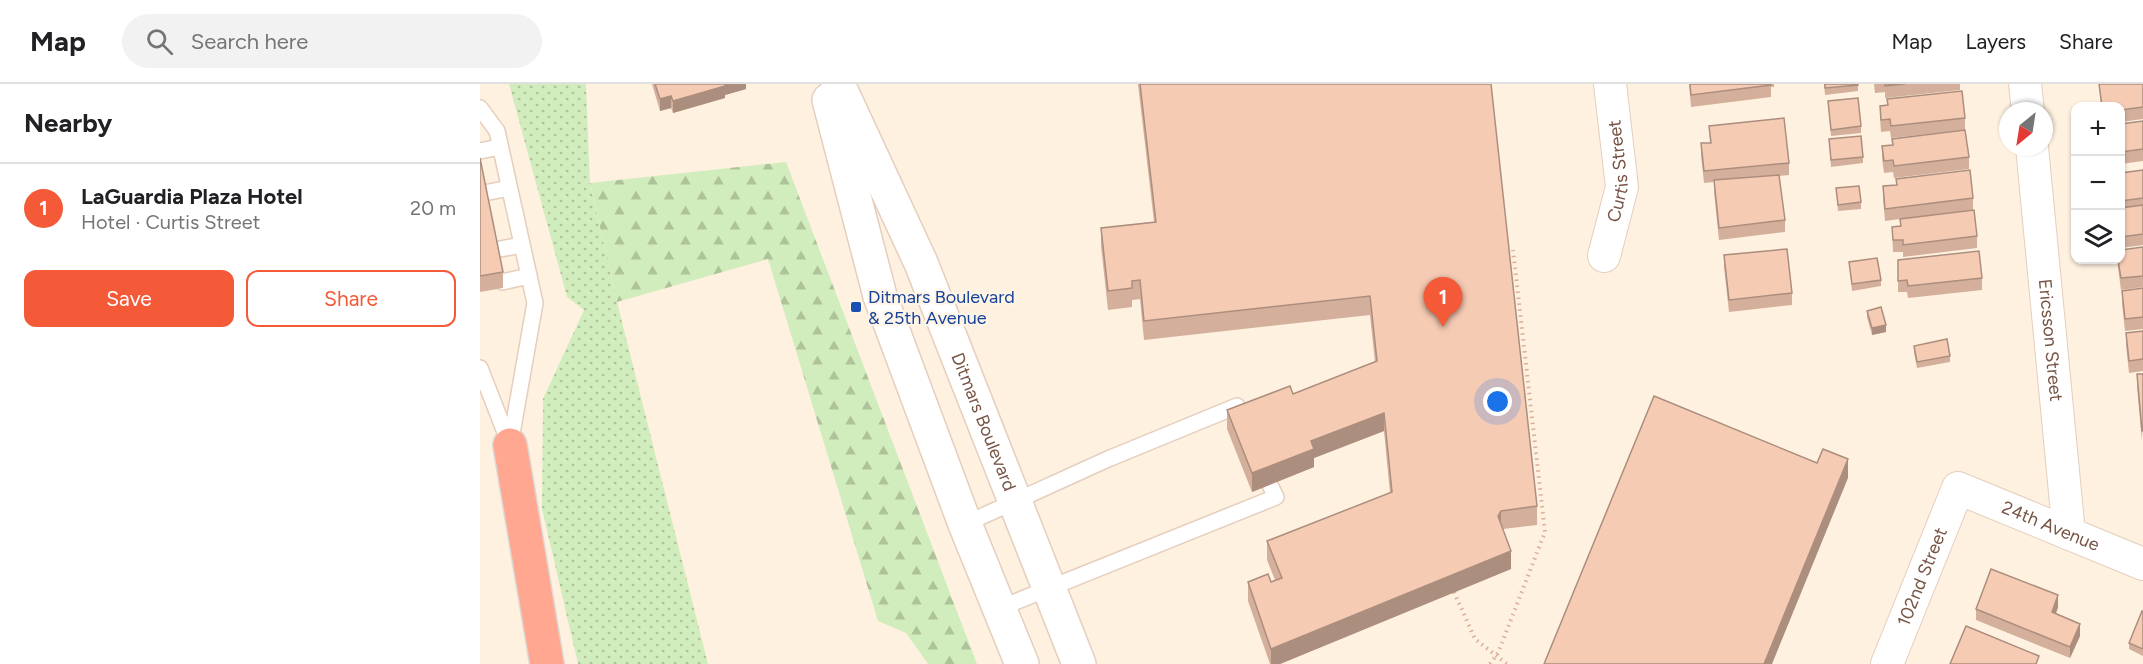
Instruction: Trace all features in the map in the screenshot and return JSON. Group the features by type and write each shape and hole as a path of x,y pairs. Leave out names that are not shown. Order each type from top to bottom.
{"highway":[{"path":"510,445 547,664"}],"street":[{"path":"825,84 880,296 965,524 1022,664"},
{"name":"Ditmars Boulevard","path":"838,84 921,263 1079,664"},
{"name":"Curtis Street","path":"1604,256 1622,187 1611,84"},
{"path":"2025,84 2027,102"},
{"name":"Ericsson Street","path":"2033,156 2069,534"},
{"name":"24th Avenue","path":"1958,488 2143,564"},
{"name":"102nd Street","path":"1887,664 1958,488"}],"lane":[{"path":"480,108 497,131 535,303 510,445"},
{"path":"480,151 500,147"},
{"path":"484,193 509,188"},
{"path":"495,250 522,245"},
{"path":"502,282 529,276"},
{"path":"480,368 510,445"},
{"path":"965,524 1108,459 1237,406 1244,422"},
{"path":"1000,608 1276,497 1270,485"}],"path":[{"path":"1490,664 1496,655 1545,532 1513,250"},
{"path":"1454,592 1475,639 1507,664"}],"green space":[{"path":"509,84 586,84 590,183 617,302 708,664 578,664 542,509 543,399 584,310 567,297"},
{"path":"786,162 977,664 928,664 906,633 878,621 768,259 617,302 590,183"}],"building":[{"path":"655,84 725,84 725,86 673,101 671,96 660,99"},
{"path":"1140,84 1491,84 1537,506 1501,511 1498,516 1511,551 1271,649 1248,582 1268,574 1271,582 1282,578 1267,541 1392,492 1384,413 1311,441 1314,449 1252,473 1227,410 1290,386 1293,394 1377,361 1370,296 1144,321 1140,280 1132,281 1132,288 1108,291 1101,228 1156,222"},
{"path":"1690,84 1771,84 1771,85 1691,95"},
{"path":"1825,84 1858,84 1858,85 1825,88"},
{"path":"2099,84 2143,84 2143,107 2125,109 2125,102 2101,102"},
{"path":"1962,91 1965,118 1891,126 1890,119 1881,120 1880,106 1888,105 1887,99"},
{"path":"1858,98 1861,126 1831,130 1828,101"},
{"path":"1784,118 1789,163 1704,171 1701,143 1711,143 1709,126"},
{"path":"2143,121 2143,149 2125,151 2125,123"},
{"path":"1965,130 1969,157 1894,166 1893,160 1884,161 1882,146 1893,145 1892,139"},
{"path":"1861,136 1863,157 1831,160 1829,139"},
{"path":"480,158 503,272 480,276"},
{"path":"1970,170 1973,198 1885,209 1883,186 1897,185 1896,179"},
{"path":"2143,170 2143,198 2125,200 2125,172"},
{"path":"1779,175 1785,220 1719,228 1714,180"},
{"path":"1859,186 1861,202 1838,205 1836,188"},
{"path":"2143,205 2143,234 2125,236 2125,207"},
{"path":"1974,210 1977,236 1903,245 1903,240 1893,240 1892,227 1901,226 1900,219"},
{"path":"2143,247 2143,276 2121,278 2119,264 2125,264 2125,249"},
{"path":"1787,249 1792,293 1729,300 1724,255"},
{"path":"1979,251 1982,278 1908,286 1907,280 1898,281 1898,260"},
{"path":"1877,258 1881,280 1852,284 1849,262"},
{"path":"2143,288 2143,317 2125,319 2122,291"},
{"path":"1881,307 1886,325 1872,328 1867,311"},
{"path":"2143,331 2143,359 2129,361 2126,333"},
{"path":"1947,339 1950,356 1917,362 1914,346"},
{"path":"2137,374 2143,374 2142,431"},
{"path":"1654,396 1817,463 1823,449 1848,459 1764,664 1544,664"},
{"path":"1991,569 2058,595 2052,612 2080,624 2070,647 1976,609"},
{"path":"2143,611 2143,649 2129,643"},
{"path":"1966,626 2039,656 2036,664 1950,664"}],"place":[{"name":"Ditmars Boulevard & 25th Avenue","path":"856,307"},
{"name":"LaGuardia Plaza Hotel","path":"1443,327"}]}
